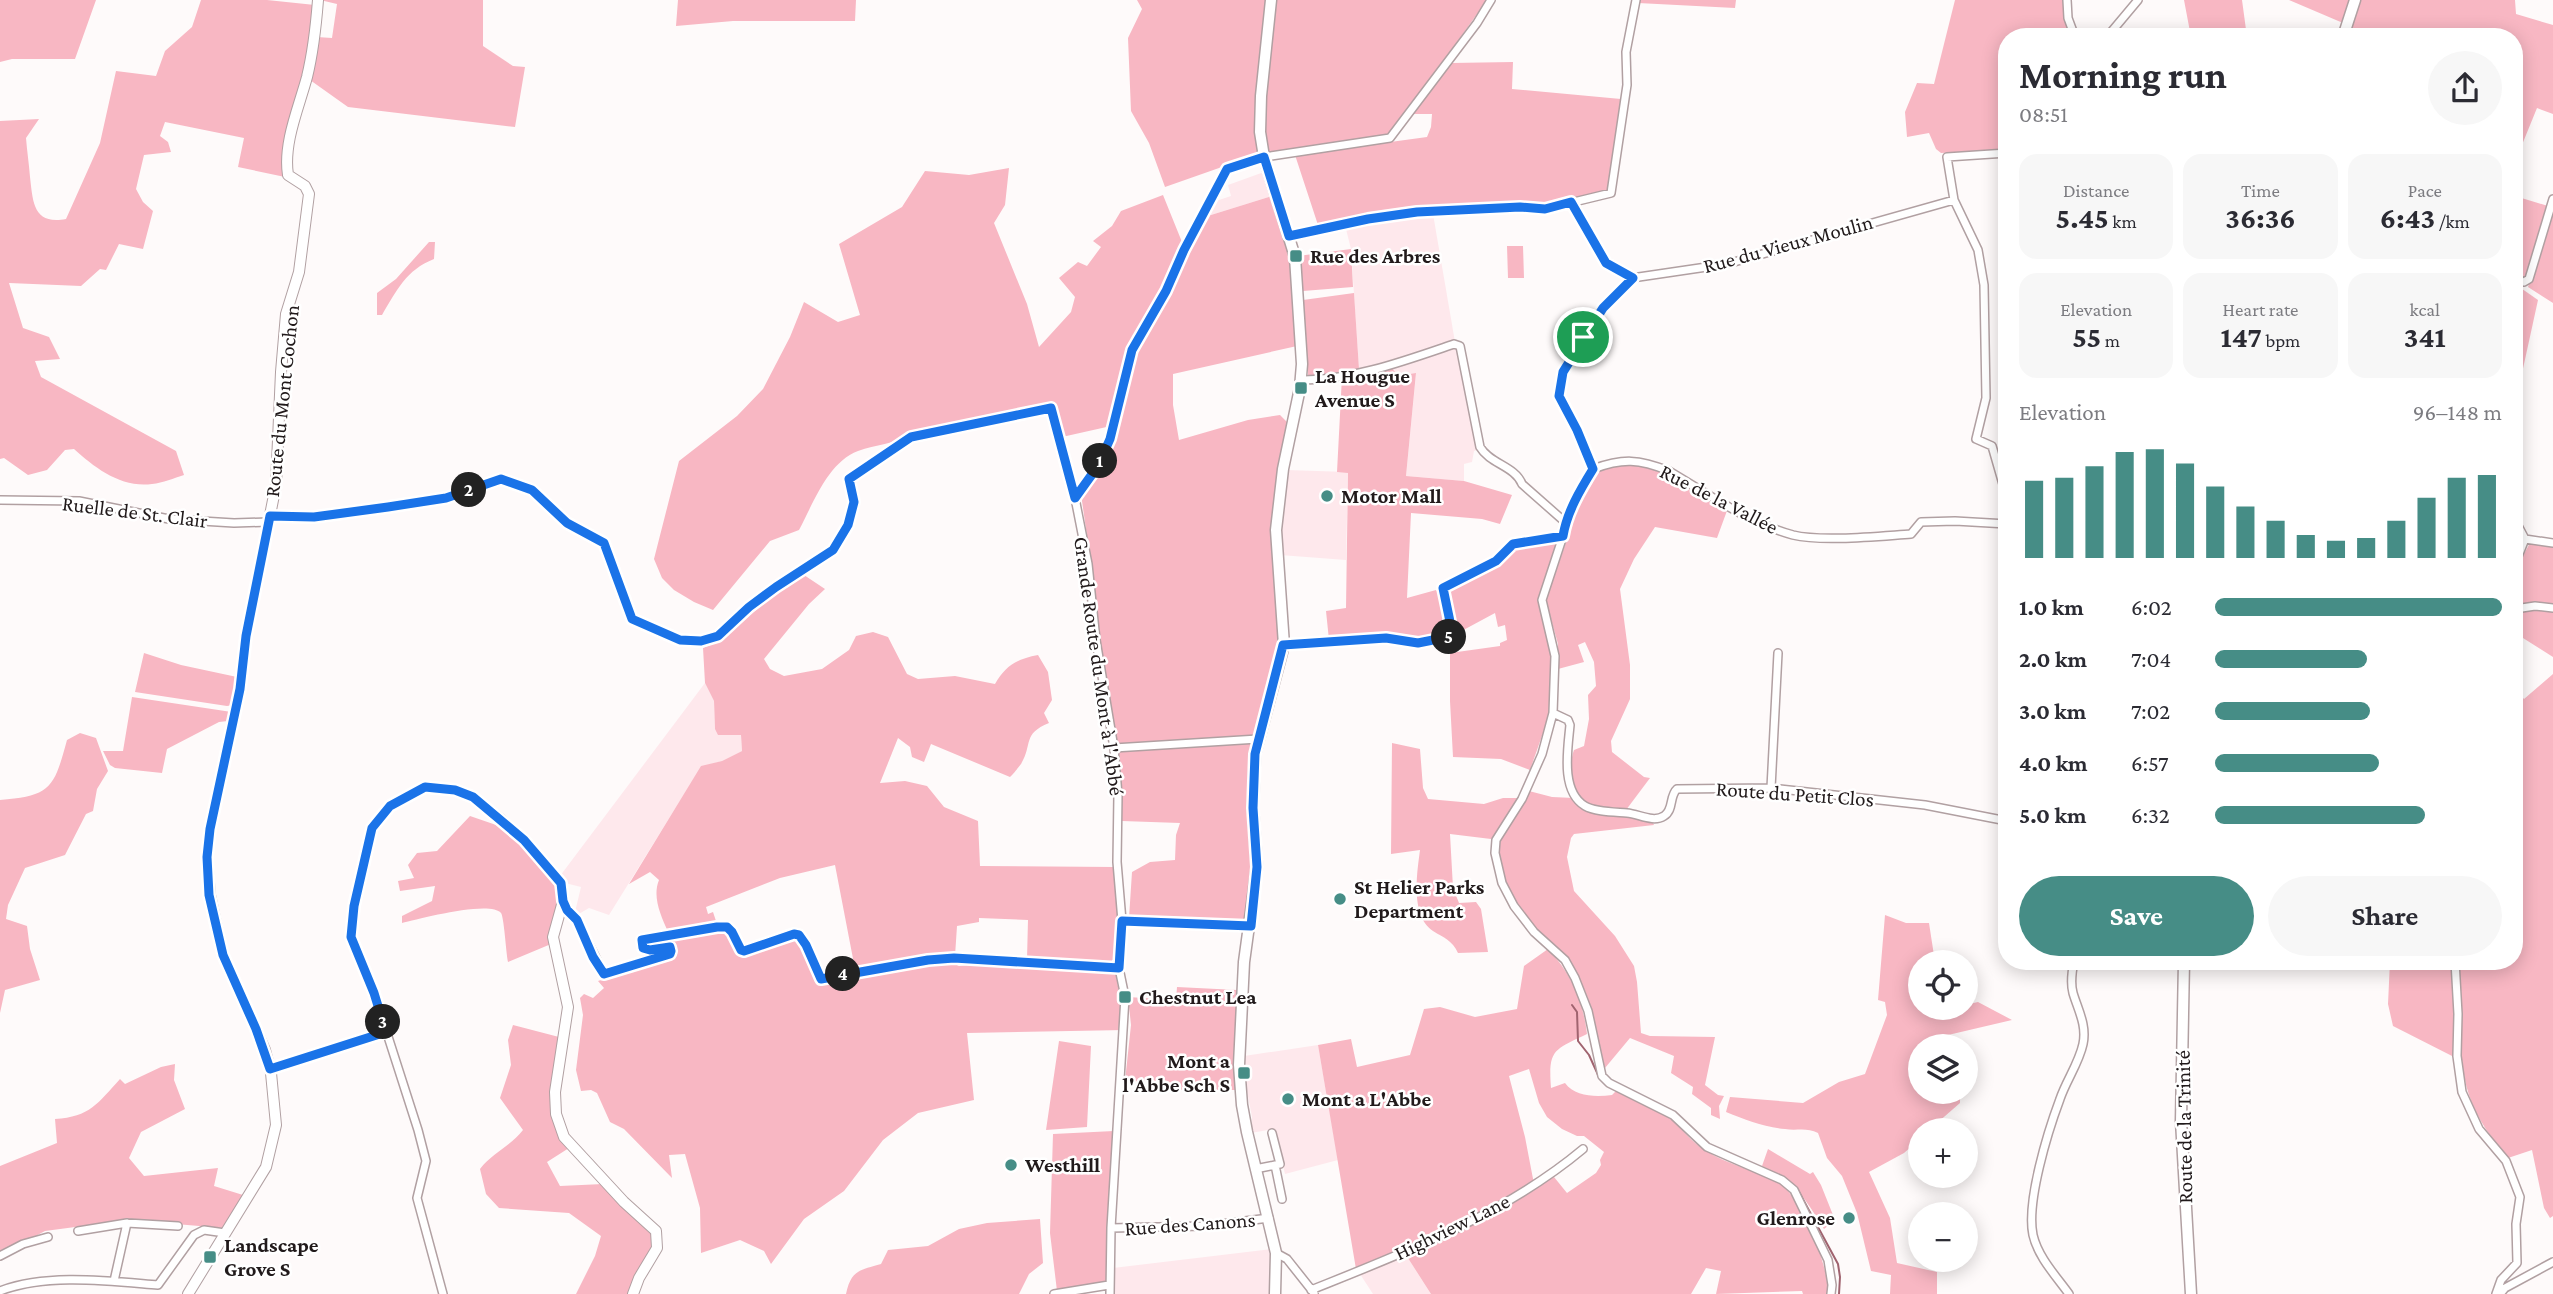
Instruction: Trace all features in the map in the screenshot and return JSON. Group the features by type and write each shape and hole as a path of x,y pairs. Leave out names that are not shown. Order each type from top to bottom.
{"main road":[{"name":"Route du Mont Cochon","path":"188,1294 266,1167 275,1138 276,1105 270,1069 256,1029 223,955 209,895 207,857 210,829 240,689 246,636 276,485 286,314 299,272 309,194 305,186 288,175 289,151 307,75 318,0"},
{"path":"1271,0 1260,132 1264,157 1295,257 1301,334 1301,380 1283,469 1276,530 1283,645 1277,676 1258,739 1254,772 1253,808 1257,867 1244,962 1239,1065 1242,1105 1276,1253 1275,1294"},
{"path":"2346,28 2355,0"},
{"path":"561,883 563,901 554,937 568,1007 555,1092 556,1114 564,1137 624,1202 656,1231 657,1248 633,1294"},
{"name":"Route de la Trinité","path":"2184,970 2181,1121 2191,1294"}],"street":[{"path":"1075,498 1098,466 1110,439 1132,350 1166,291 1184,250 1227,169 1264,157 1390,138 1477,23 1491,0"},
{"path":"1289,236 1368,219 1417,212 1520,207 1545,209 1611,193 1627,85 1626,52 1636,0"},
{"path":"2067,0 2072,28"},
{"path":"2115,28 2138,0"},
{"path":"1998,153 1947,157 1954,200 1978,250 1984,285 1986,398 1976,439 1992,446 1998,467"},
{"path":"2523,282 2529,279 2553,199"},
{"name":"Rue du Vieux Moulin","path":"1633,278 1727,264 1954,200"},
{"path":"1571,202 1606,263 1633,278 1603,308 1563,372 1559,396 1593,469 1565,522 1542,600 1555,656 1553,713 1542,754 1522,799 1496,840 1495,853 1502,883 1514,906 1534,932 1565,960 1575,978 1588,1011 1601,1076 1609,1083 1673,1115 1707,1147 1782,1180 1794,1190 1828,1260 1831,1294"},
{"path":"1301,380 1360,372 1454,344 1460,346 1480,447 1485,456 1519,476 1522,484 1565,522"},
{"name":"Grande Route du Mont à l'Abbé","path":"993,421 1051,408 1075,498 1088,564 1096,640 1114,748 1118,795 1117,862 1122,921 1119,968 1125,997 1111,1228 1110,1294"},
{"name":"Ruelle de St. Clair","path":"0,500 79,501 169,519 234,523 314,517 446,498 501,479 532,490 567,523 604,543 632,619 680,640 701,641 718,636 749,607 833,550 848,525 854,502 849,479 911,437 993,421"},
{"name":"Rue de la Vallée","path":"1593,469 1618,460 1653,465 1669,471 1761,523 1795,535 1821,537 1912,534 1921,522 1998,523"},
{"path":"2523,535 2523,544"},
{"path":"1283,645 1386,638 1418,643 1453,636 1443,588 1496,561 1513,544 1563,536"},
{"path":"2525,539 2553,543"},
{"path":"2523,608 2553,608"},
{"path":"1771,788 1778,653"},
{"name":"Route du Petit Clos","path":"1553,713 1568,720 1570,725 1567,775 1579,802 1587,808 1654,819 1668,813 1673,793 1677,789 1771,788 1925,805 1998,819"},
{"path":"1114,748 1258,739"},
{"path":"443,1294 417,1198 425,1161 418,1130 374,993 351,937 354,906 372,828 390,806 425,787 455,790 473,797 524,840 561,883"},
{"path":"563,901 567,910 577,920 593,957 604,974 670,954 670,947 650,950 643,948 642,940 717,927 727,927 744,951 794,934 799,935 821,979 954,958 1119,968"},
{"path":"1122,921 1251,926"},
{"path":"2069,1294 2043,1259 2033,1234 2032,1206 2041,1163 2060,1099 2083,1046 2082,1014 2071,982 2073,970"},
{"path":"2456,970 2457,1056 2462,1092 2479,1129 2505,1161 2520,1197 2516,1224 2517,1263 2501,1280 2498,1294"},
{"path":"270,1069 386,1032"},
{"path":"1255,1169 1280,1164 1272,1133"},
{"name":"Highview Lane","path":"1313,1292 1475,1220 1551,1175 1583,1149"},
{"path":"1275,1165 1282,1199"},
{"name":"Rue des Canons","path":"1111,1228 1205,1226 1269,1219"},
{"path":"114,1282 127,1223"},
{"path":"78,1231 127,1223 178,1226"},
{"path":"0,1291 19,1284 52,1281 158,1285 194,1235 204,1230 225,1233"},
{"path":"0,1256 23,1244 48,1237"},
{"path":"1276,1253 1287,1259 1313,1292"},
{"path":"2498,1294 2553,1262"},
{"path":"1054,1294 1109,1285"}],"shaded area":[{"path":"0,0 96,0 75,59 12,59 0,62"},
{"path":"201,0 267,0 315,5 285,177 238,167 244,138 165,122 160,136 168,142 171,152 144,155 136,189 143,202 153,211 143,249 119,244 106,270 100,269 81,286 9,283 23,328 49,337 60,359 35,361 41,377 176,451 184,475 156,483 130,483 109,475 74,449 65,450 47,470 28,475 4,458 0,459 0,121 39,119 26,138 34,203 41,215 47,218 66,219 100,143 116,71 156,76 165,51 192,27"},
{"path":"320,0 483,0 483,46 513,66 525,67 515,127 348,107 310,80 317,37 332,38 337,4"},
{"path":"678,0 856,0 855,21 733,21 676,26"},
{"path":"1137,0 1267,0 1256,155 1165,187 1149,143 1131,111 1128,38 1142,9"},
{"path":"1276,0 1487,0 1393,132 1383,137 1269,154 1264,125"},
{"path":"1638,0 1736,0 1735,8 1638,3"},
{"path":"1955,0 2064,0 2063,16 2068,28 1998,28 1998,150 1941,153 1936,149 1929,133 1907,137 1905,112 1917,83 1934,84"},
{"path":"2184,0 2242,0 2246,28 2189,28"},
{"path":"2289,0 2350,0 2343,23"},
{"path":"2359,0 2515,0 2516,14 2553,25 2553,114 2537,108 2523,142 2523,28 2350,28"},
{"path":"1513,62 1512,89 1621,99 1608,190 1545,207 1373,216 1318,225 1295,155 1427,137 1432,114 1412,114 1451,63"},
{"path":"1009,168 1005,205 994,223 1027,304 1039,347 1071,312 1075,297 1059,278 1078,262 1087,266 1101,247 1093,241 1112,226 1121,211 1163,195 1184,247 1130,349 1111,426 1062,437 1053,404 910,434 858,451 847,456 830,474 799,530 770,541 713,610 674,590 662,578 654,559 679,461 737,416 763,389 790,337 804,302 838,322 860,315 839,244 902,207 925,171 969,175"},
{"path":"1264,172 1272,196 1211,215 1207,211 1210,203 1231,196 1228,185"},
{"path":"1272,196 1289,249 1297,346 1173,374 1173,405 1179,440 1248,420 1280,415 1289,424 1279,462 1271,533 1278,636 1275,670 1254,744 1252,872 1247,921 1129,918 1132,872 1150,862 1175,860 1176,835 1180,823 1122,821 1116,744 1081,494 1103,465 1113,438 1136,350 1171,287 1188,245 1207,211 1211,215"},
{"path":"2523,198 2548,206 2526,277 2523,276"},
{"path":"2553,206 2553,303 2528,287"},
{"path":"1433,214 1455,342 1359,369 1351,249 1345,225"},
{"path":"429,242 435,242 434,259 409,275 382,315 377,315 377,293 396,279"},
{"path":"1507,246 1523,246 1524,278 1508,278"},
{"path":"1351,249 1353,287 1303,291 1298,256"},
{"path":"2523,290 2538,300 2523,369"},
{"path":"1354,293 1359,369 1308,377 1308,370 1304,370 1303,300"},
{"path":"1458,349 1479,449 1474,451 1472,462 1464,464 1464,481 1406,476 1416,374 1398,376 1392,368"},
{"path":"1392,368 1398,376 1416,373 1406,476 1464,481 1512,495 1500,524 1482,519 1411,513 1407,598 1436,590 1440,594 1450,631 1413,640 1329,640 1326,611 1346,608 1348,473 1337,472 1342,376"},
{"path":"1618,462 1653,468 1668,474 1728,508 1717,538 1655,527 1634,559 1620,589 1630,665 1630,699 1611,741 1612,752 1644,777 1650,778 1626,810 1601,809 1587,805 1577,796 1571,772 1572,756 1574,750 1584,746 1589,719 1588,695 1596,686 1594,662 1585,642 1578,645 1584,662 1558,669 1558,644 1546,601 1567,539 1569,524 1595,473"},
{"name":"Motor Mall","path":"1286,470 1348,472 1346,560 1280,555"},
{"path":"1560,539 1540,599 1551,656 1550,713 1530,770 1501,759 1453,757 1450,653 1500,646 1500,643 1507,640 1505,625 1498,627 1495,613 1456,634 1446,589 1515,546"},
{"path":"2530,543 2553,546 2553,605 2523,604 2523,556"},
{"path":"804,575 825,589 809,604 764,659 770,669 784,676 822,669 849,650 856,636 873,632 888,637 907,674 918,679 955,676 995,684 1013,664 1038,655 1048,672 1052,700 1044,713 1049,723 1031,736 1025,757 1010,777 931,744 924,762 912,757 910,747 898,738 880,783 905,781 927,786 944,807 978,821 980,866 1115,867 1119,918 1116,961 1107,965 1027,959 1028,920 979,918 979,922 957,926 955,956 855,969 835,865 780,878 706,907 708,914 713,912 717,924 668,932 657,900 659,880 650,872 629,884 701,766 722,761 742,751 741,735 718,735 715,729 714,701 705,683 703,648 720,641 769,599"},
{"path":"2523,611 2553,611 2553,657 2523,638"},
{"path":"144,653 181,665 237,677 233,705 135,692"},
{"path":"2553,674 2553,1216 2550,1218 2544,1208 2532,1150 2508,1158 2476,1112 2465,1079 2461,1046 2459,970 2523,970 2524,699"},
{"path":"705,683 714,701 715,729 741,735 742,751 701,767 609,915 589,908 577,915 575,912 581,887 565,883 560,876"},
{"path":"132,697 231,712 228,721 219,722 167,749 162,773 115,768 110,765 103,751 123,751"},
{"path":"80,733 96,738 108,771 97,789 93,811 86,814 65,855 25,868 8,905 6,919 27,926 30,949 40,980 5,990 0,1013 0,800 30,796 48,786 54,779 67,740"},
{"path":"1392,743 1420,749 1423,788 1428,799 1484,804 1503,798 1519,798 1491,839 1450,834 1453,888 1459,903 1476,902 1481,909 1488,952 1458,953 1450,942 1426,924 1418,905 1417,894 1420,850 1391,854"},
{"path":"1529,791 1552,797 1574,798 1576,804 1587,811 1652,821 1654,825 1574,834 1567,857 1574,891 1615,936 1634,966 1641,1033 1650,1036 1715,1037 1705,1085 1718,1095 1724,1096 1719,1106 1720,1119 1711,1115 1711,1108 1692,1094 1693,1087 1671,1073 1674,1056 1630,1038 1605,1068 1589,1000 1580,981 1563,954 1522,910 1509,888 1500,864 1502,835"},
{"path":"470,816 502,827 558,884 559,901 549,935 551,944 508,962 502,916 494,910 469,909 402,923 402,916 432,901 435,886 400,891 398,881 414,878 408,865 417,853 437,851"},
{"path":"1885,915 1906,923 1929,923 1933,950 1908,950 1908,1020 1978,1020 1978,1002 2012,1020 1952,1034 1908,1034 1908,1104 1959,1104 1943,1118 1908,1118 1908,1150 1869,1172 1890,1218 1897,1263 1908,1265 1908,1272 1937,1272 1937,1294 1890,1294 1891,1275 1871,1271 1857,1213 1842,1176 1827,1158 1818,1133 1769,1127 1726,1112 1730,1097 1803,1103 1839,1082 1865,1074 1887,1015 1885,1002 1878,1000"},
{"path":"716,930 728,935 740,954 788,939 797,939 803,945 819,982 952,963 959,966 989,963 1108,970 1116,974 1125,1030 967,1033 974,1100 918,1113 883,1140 844,1191 804,1219 771,1264 764,1251 740,1240 701,1253 700,1208 685,1154 669,1155 672,1178 624,1129 610,1122 597,1093 591,1090 581,1091 576,1070 583,1015 580,998 584,994 593,998 604,988 598,981 674,956 673,945 647,945 648,942"},
{"path":"1548,949 1575,988 1587,1034 1560,1048 1552,1058 1551,1088 1565,1083 1574,1091 1593,1096 1612,1095 1616,1091 1667,1116 1696,1144 1714,1155 1779,1183 1796,1202 1813,1234 1824,1268 1827,1294 1803,1294 1802,1291 1716,1294 1721,1271 1706,1268 1691,1294 1431,1294 1406,1255 1477,1221 1554,1177 1567,1193 1596,1173 1601,1165 1604,1152 1584,1136 1577,1136 1562,1129 1547,1117 1539,1103 1529,1069 1509,1076 1534,1184 1476,1217 1356,1269 1318,1045 1351,1039 1357,1067 1410,1055 1424,1009 1440,1007 1475,1017 1517,1009 1524,966"},
{"path":"2390,970 2454,970 2456,1058 2393,1026 2388,1004"},
{"path":"1177,987 1237,990 1236,1090 1163,1090 1162,1082 1125,1081 1131,1025 1128,997 1176,1000"},
{"path":"513,1025 559,1037 553,1080 553,1111 560,1137 569,1148 547,1162 560,1186 603,1184 653,1234 653,1249 629,1294 576,1294 595,1256 601,1236 569,1213 499,1208 486,1194 480,1169 523,1130 500,1098 511,1065 508,1040"},
{"path":"1059,1041 1091,1046 1087,1127 1046,1130"},
{"name":"Mont a L'Abbe","path":"1318,1045 1338,1160 1285,1174 1274,1129 1251,1133 1252,1117 1244,1056"},
{"path":"175,1064 174,1080 185,1109 141,1132 129,1158 144,1176 218,1168 214,1186 243,1195 223,1228 128,1220 45,1231 0,1255 0,1166 57,1143 55,1119 85,1112 99,1102 120,1079 125,1084 161,1067"},
{"path":"1114,1131 1107,1283 1057,1291 1050,1233 1053,1134"},
{"path":"1768,1149 1810,1174 1813,1172 1835,1220 1824,1229 1799,1192 1762,1166"},
{"path":"1040,1219 1043,1263 1029,1274 1019,1294 846,1294 854,1276 862,1270 881,1264 888,1250 928,1246 959,1229 987,1223"},
{"path":"1272,1249 1270,1294 1114,1294 1113,1268"},
{"path":"1406,1255 1431,1294 1373,1294 1360,1274"}],"waterway":[{"path":"1572,1005 1577,1012 1578,1041 1589,1055 1599,1077"},
{"path":"1799,1192 1838,1264 1839,1294"}],"place":[{"name":"Rue des Arbres","path":"1296,256"},
{"name":"La Hougue Avenue S","path":"1301,388"},
{"name":"Motor Mall","path":"1327,496"},
{"name":"St Helier Parks Department","path":"1340,899"},
{"name":"Chestnut Lea","path":"1125,997"},
{"name":"Mont a l'Abbe Sch S","path":"1244,1073"},
{"name":"Mont a L'Abbe","path":"1288,1099"},
{"name":"Westhill","path":"1011,1165"},
{"name":"Glenrose","path":"1849,1218"},
{"name":"Landscape Grove S","path":"210,1257"}],"route":[{"path":"1264,157 1289,236 1314,229 1417,212 1520,207 1545,209 1571,202 1606,263 1633,278 1603,308 1583,337 1563,372 1559,396 1593,469 1565,522 1563,536 1513,544 1496,561 1443,588 1453,636 1418,643 1386,638 1283,645 1255,754 1253,808 1257,867 1251,926 1122,921 1119,968 954,958 856,971 821,979 799,935 794,934 744,951 727,927 717,927 642,940 643,948 650,950 670,947 670,954 604,974 593,957 577,920 567,910 561,883 524,840 473,797 455,790 425,787 390,806 372,828 354,906 351,937 374,993 386,1032 270,1069 265,1050 223,955 209,895 207,857 210,829 240,689 246,636 270,516 314,517 446,498 501,479 532,490 567,523 604,543 632,619 680,640 701,641 718,636 749,607 833,550 848,525 854,502 849,479 911,437 1051,408 1075,498 1098,466 1110,439 1132,350 1166,291 1184,250 1227,169 1264,157"}]}
